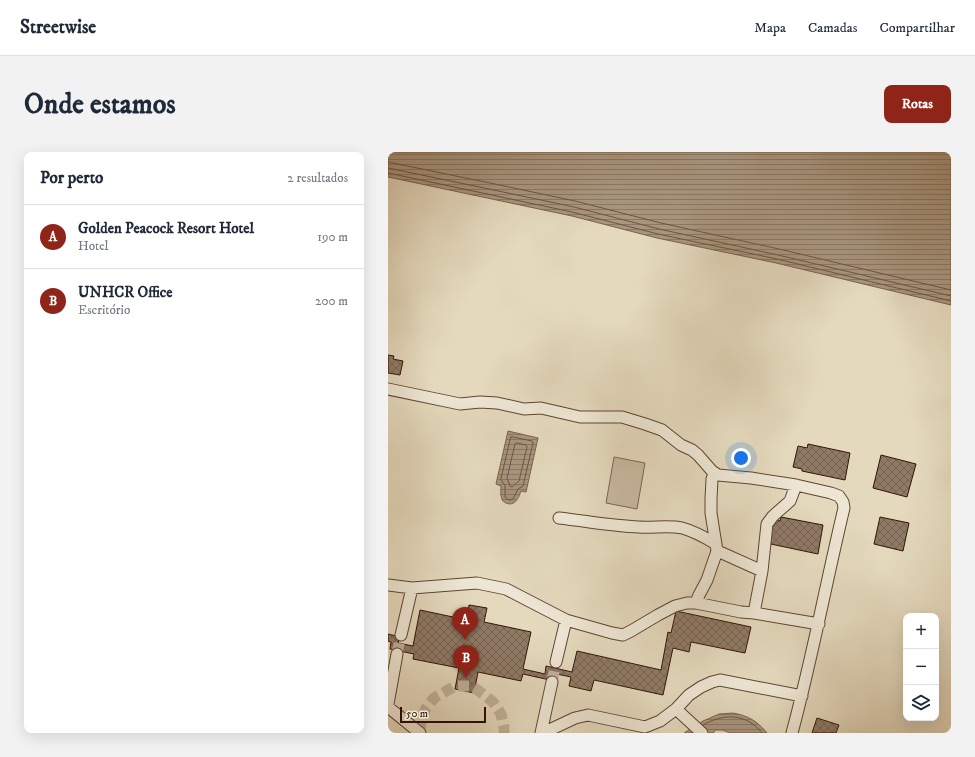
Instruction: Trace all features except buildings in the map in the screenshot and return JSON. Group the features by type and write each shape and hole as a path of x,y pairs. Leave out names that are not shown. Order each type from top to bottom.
{"lane":[{"path":"388,389 460,404 480,402 497,403 524,409 541,408 580,417 622,417 662,430 681,445 692,450 714,474 718,476 751,478 796,485 838,496 843,502 844,508 827,580 819,624 792,733"},
{"path":"696,603 707,580 716,547 710,499 714,474"},
{"path":"754,613 762,571 767,524 772,516 790,501 796,485"},
{"path":"559,518 640,527 683,528 696,533 722,553 762,571"},
{"path":"388,585 412,588 477,583 506,589 566,620 623,635 675,606 687,603 696,603 741,612 819,624"},
{"path":"401,635 412,588"},
{"path":"556,662 566,620"},
{"path":"397,654 388,705 420,733"},
{"path":"542,733 575,718 588,715 645,727 660,721 676,709 689,695 707,684 720,680 802,696"},
{"path":"542,733 552,682"},
{"path":"676,709 702,733"}],"shaded area":[{"path":"614,457 645,463 637,509 606,503"}],"water":[{"path":"388,152 951,152 951,305 776,263 657,238 572,216 388,177"},
{"path":"508,431 538,438 526,492 521,491 516,501 512,504 505,503 502,500 501,486 496,484"},
{"path":"733,713 752,720 760,725 767,733 730,733 723,730 716,730 713,733 684,733 703,721 719,714"}],"tunnel":[{"path":"397,654 401,635"},
{"path":"552,682 556,662"},
{"path":"420,733 421,720 426,708 434,698 455,686 471,686 493,702 501,714 504,733"}],"place":[{"name":"Golden Peacock Resort Hotel","path":"465,640"},
{"name":"UNHCR Office","path":"466,678"}]}
